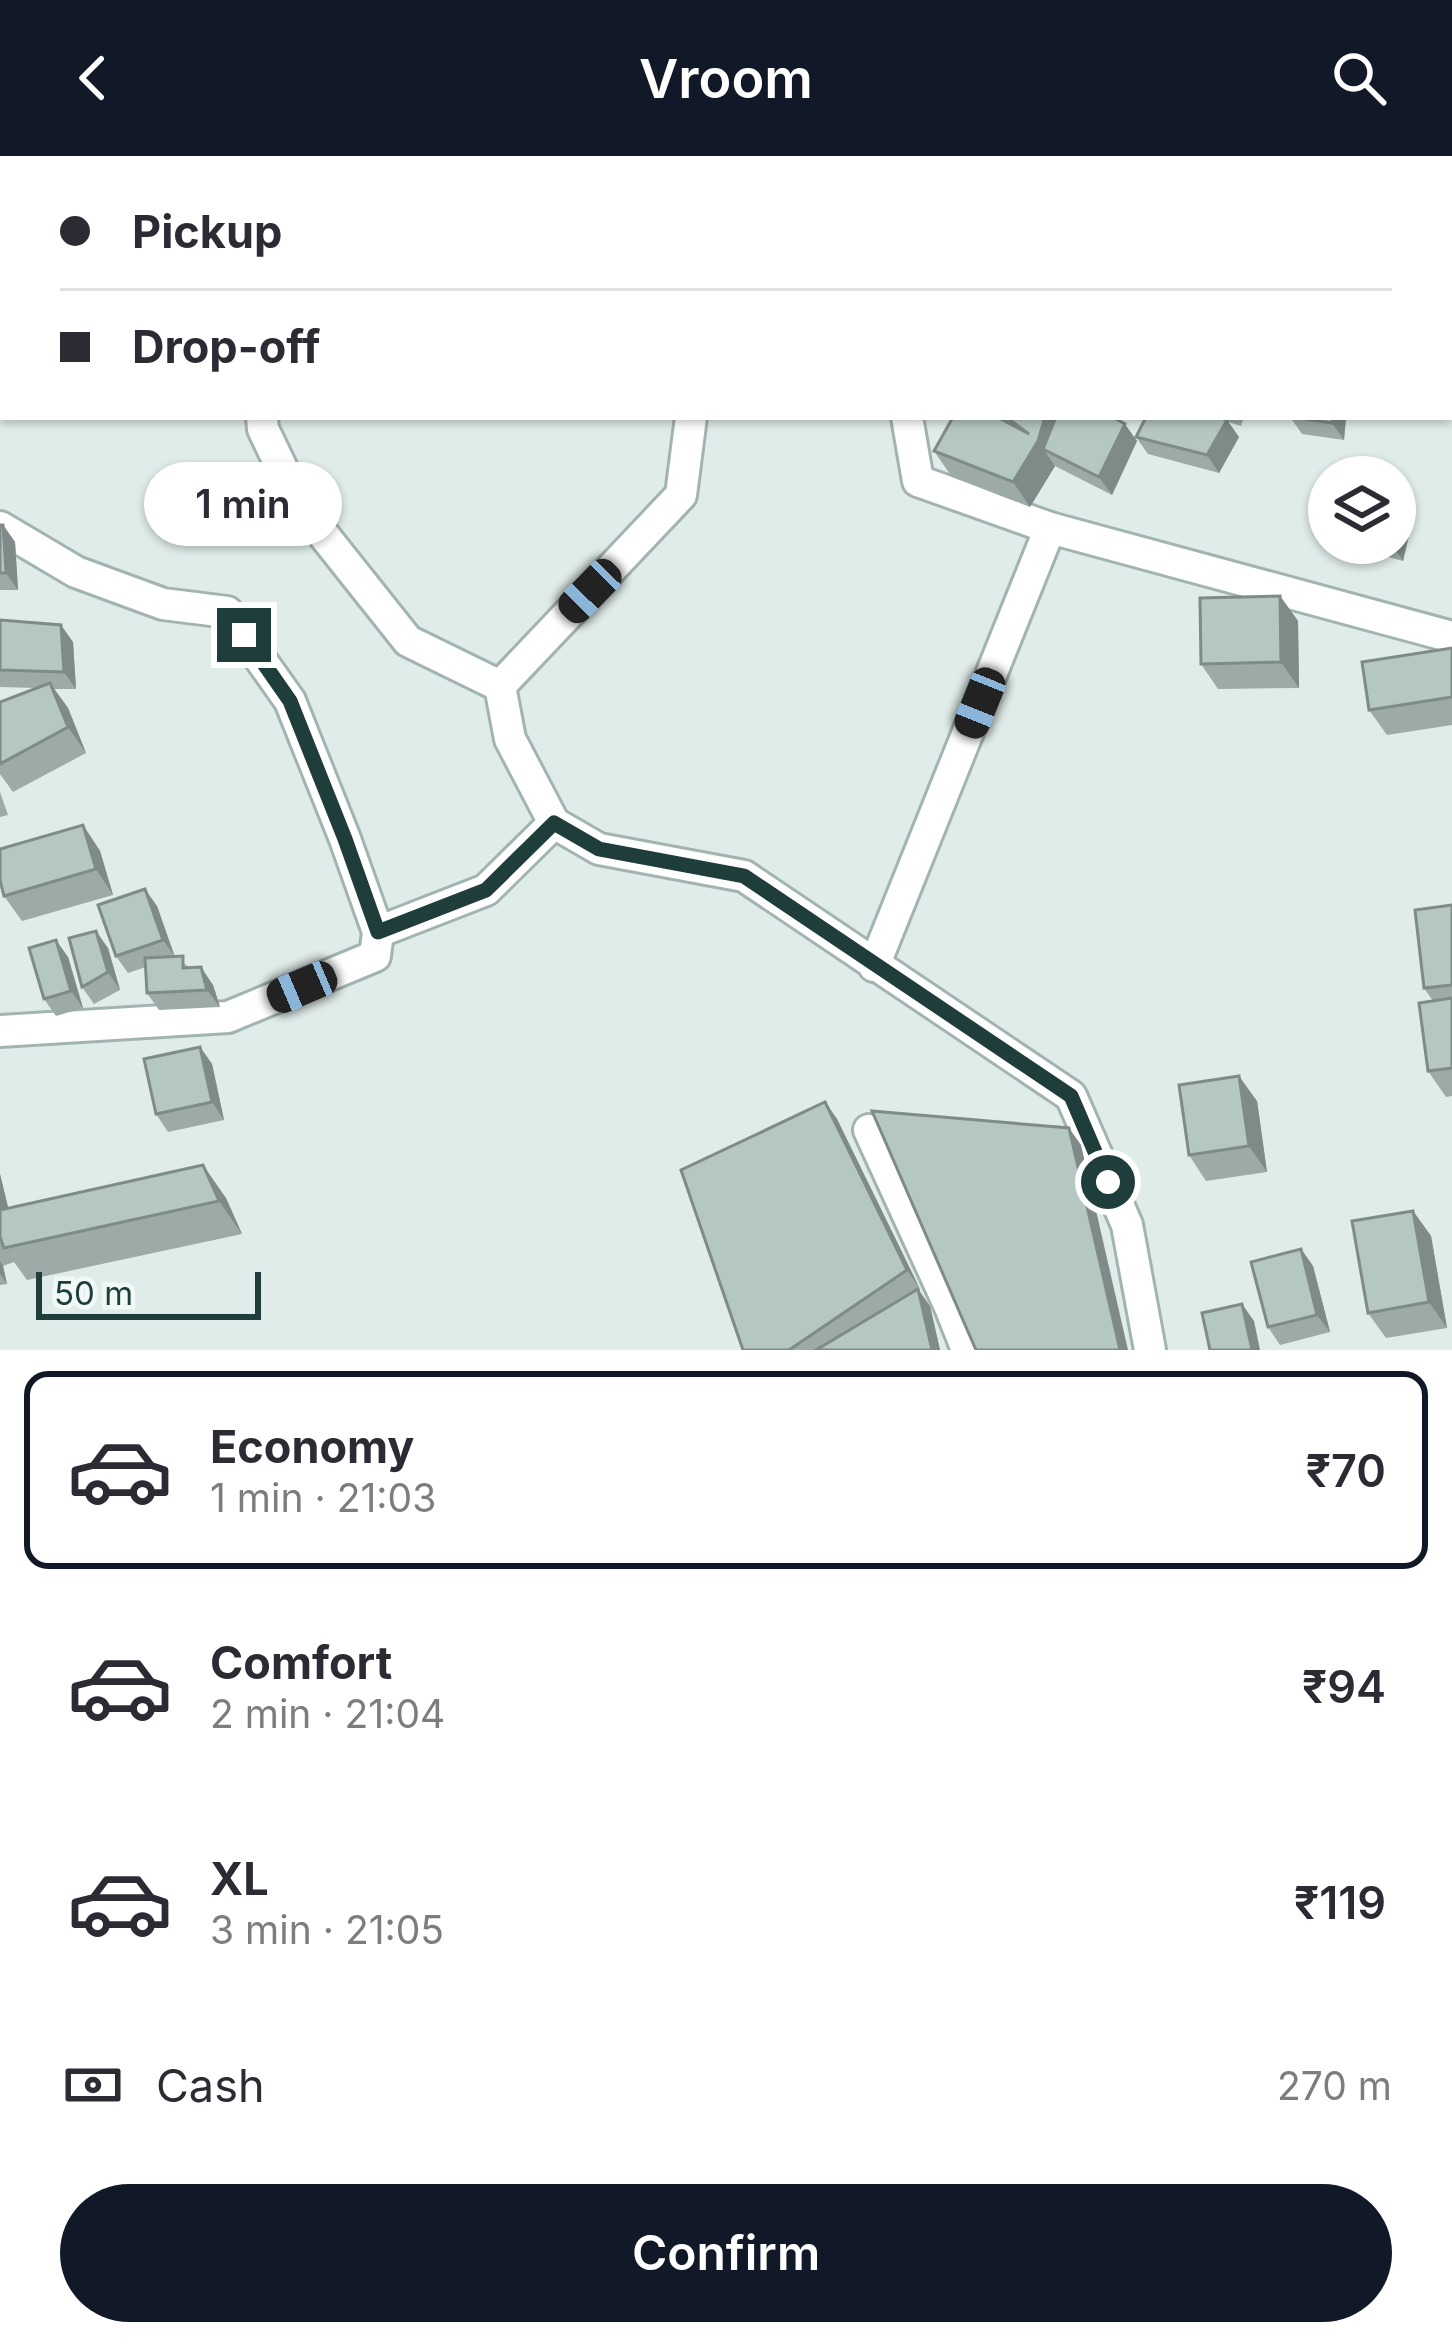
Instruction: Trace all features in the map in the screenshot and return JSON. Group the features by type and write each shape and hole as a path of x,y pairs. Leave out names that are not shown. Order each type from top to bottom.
{"street":[{"path":"262,420 262,429 299,504 408,641 500,686"},
{"path":"500,686 681,495 691,420"},
{"path":"908,420 918,482 1050,528 1452,637"},
{"path":"0,527 76,572 163,604 227,612 290,701 378,932 375,956 228,1017 0,1031"},
{"path":"874,966 1050,528"},
{"path":"500,686 509,739 554,823 599,849 744,876 1071,1096 1127,1225 1150,1350"},
{"path":"378,932 486,890 554,823"},
{"path":"869,1130 932,1290 967,1350"}],"building":[{"path":"951,420 1003,420 1029,434 1010,420 1044,420 1038,441 1013,482 934,451"},
{"path":"1055,420 1125,424 1099,477 1043,449"},
{"path":"1144,420 1227,420 1207,455 1136,437"},
{"path":"3,525 6,573 0,573"},
{"path":"1280,596 1281,662 1201,664 1200,598"},
{"path":"0,620 61,625 64,672 0,670"},
{"path":"1452,648 1452,697 1369,710 1362,662"},
{"path":"50,683 68,727 0,764 0,702"},
{"path":"83,825 96,869 4,896 0,849"},
{"path":"145,889 163,940 116,956 98,905"},
{"path":"1452,905 1452,985 1424,988 1415,910"},
{"path":"96,931 108,972 82,987 69,938"},
{"path":"56,940 71,991 44,999 29,948"},
{"path":"183,956 183,968 201,967 207,990 147,993 145,958"},
{"path":"1452,998 1452,1068 1428,1071 1419,1003"},
{"path":"200,1047 212,1102 156,1114 144,1059"},
{"path":"1239,1076 1249,1146 1189,1155 1179,1085"},
{"path":"825,1102 907,1270 789,1350 743,1350 681,1170"},
{"path":"872,1111 1069,1128 1120,1350 976,1350"},
{"path":"203,1165 219,1201 4,1248 0,1210"},
{"path":"1413,1211 1429,1302 1368,1313 1352,1221"},
{"path":"1301,1249 1317,1315 1268,1327 1251,1262"},
{"path":"918,1289 932,1350 816,1350"},
{"path":"1242,1304 1252,1350 1210,1350 1202,1313"}],"route":[{"path":"244,635 290,701 378,932 486,890 554,823 599,849 744,876 1071,1096 1108,1182"}]}
